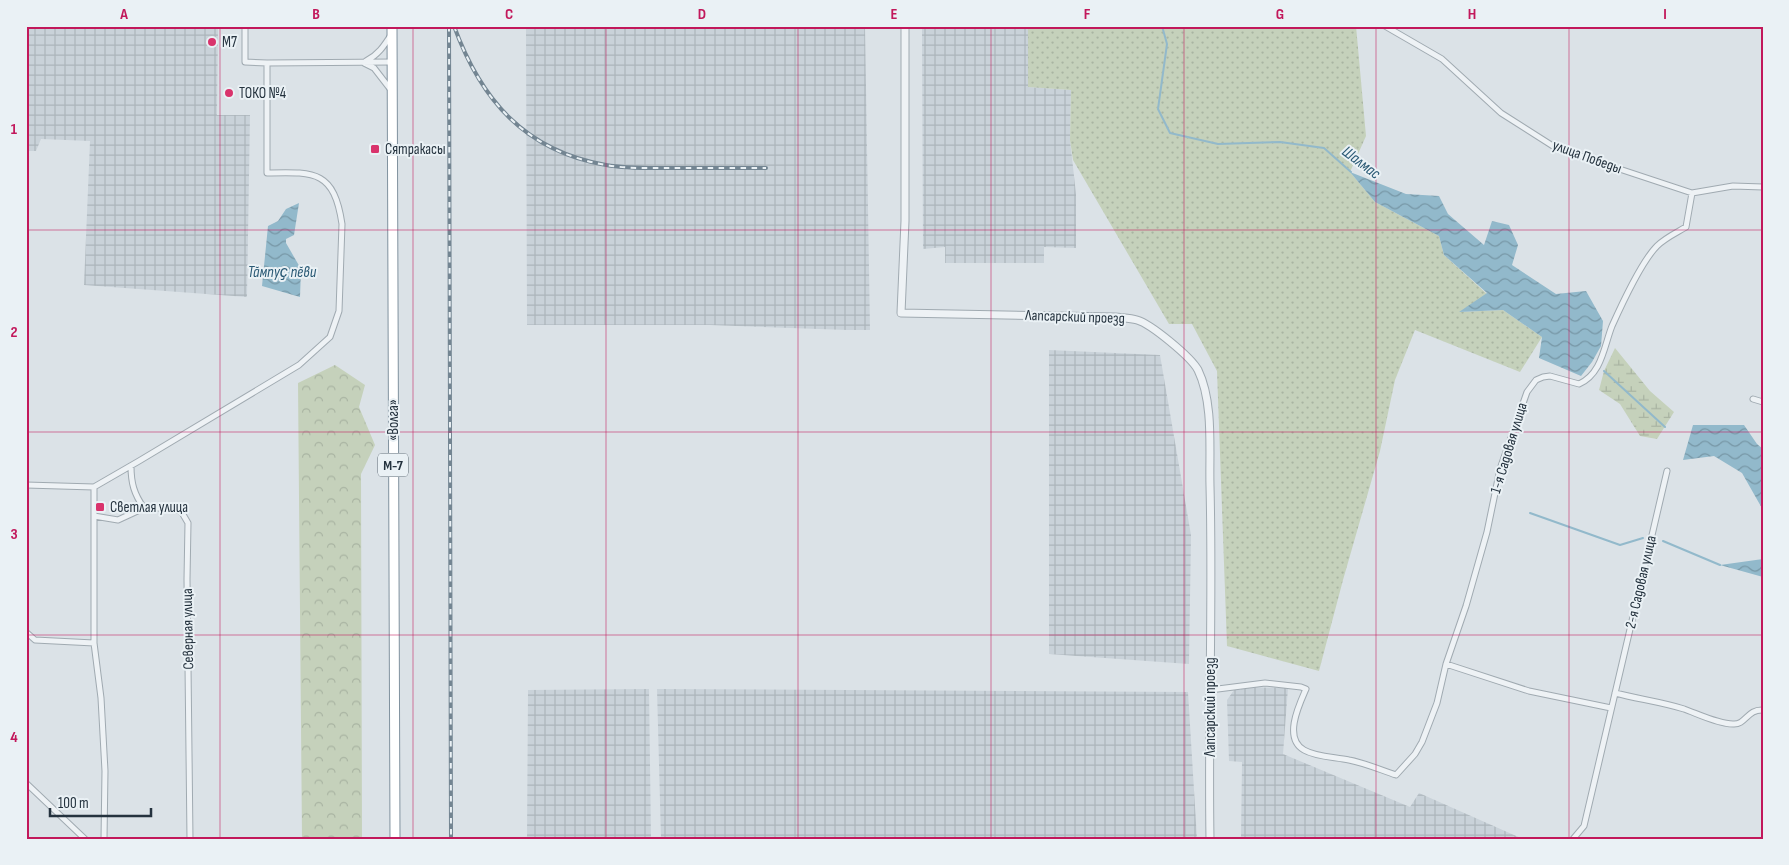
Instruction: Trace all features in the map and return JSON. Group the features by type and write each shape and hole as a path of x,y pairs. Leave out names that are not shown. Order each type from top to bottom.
{"highway":[{"name":"«Волга»","path":"392,30 395,839"}],"street":[{"path":"245,26 245,62 392,62"},
{"name":"Лапсарский проезд","path":"905,26 905,220 901,313 1115,317 1138,320 1151,327 1190,359 1197,368 1203,382 1208,408 1211,539 1210,839"},
{"name":"улица Победы","path":"1385,26 1442,60 1501,113 1556,148 1692,193 1733,186 1763,187"},
{"path":"364,62 375,56 384,46 392,30"},
{"path":"364,62 374,68 392,91"},
{"path":"26,485 94,487 298,366 330,337 339,311 342,224 336,198 322,180 311,174 267,173 267,63"},
{"name":"1-я Садовая улица","path":"1210,690 1265,683 1301,687 1306,689 1296,716 1294,729 1295,736 1301,747 1314,754 1350,760 1396,775 1407,765 1422,742 1437,704 1446,664 1466,606 1481,551 1500,469 1527,392 1536,380 1543,377 1550,376 1579,384 1588,378 1599,364 1618,313 1648,258 1657,246 1668,237 1686,227 1692,193"},
{"path":"1753,399 1763,402"},
{"path":"131,466 131,481 134,493 144,508"},
{"name":"2-я Садовая улица","path":"1573,839 1584,826 1667,471"},
{"path":"94,487 94,643 101,698 105,771 104,839"},
{"name":"Северная улица","path":"94,516 118,520 144,508 167,508 181,511 188,524 190,839"},
{"path":"26,632 35,640 94,643"},
{"path":"1446,664 1529,691 1611,708"},
{"path":"1615,693 1682,709 1730,724 1741,723 1750,713 1756,710 1763,710"},
{"path":"26,783 84,839"}],"shaded area":[{"path":"26,26 218,26 217,115 250,115 247,297 84,285 90,141 41,139 36,151 26,151"},
{"path":"526,26 865,26 870,330 710,325 527,325"},
{"path":"922,26 1028,26 1028,87 1071,90 1070,140 1076,194 1076,248 1044,247 1044,263 945,263 945,247 923,249"},
{"path":"1049,350 1160,355 1191,535 1189,664 1049,654"},
{"path":"1241,687 1288,688 1283,754 1410,807 1419,793 1523,839 1241,839 1242,762 1229,761 1227,700 1234,690 1241,690"},
{"path":"649,689 651,839 527,839 528,690"},
{"path":"657,689 1188,692 1197,839 661,839"}],"green space":[{"path":"1028,26 1356,26 1366,136 1350,172 1375,202 1439,236 1444,255 1487,294 1460,312 1503,310 1542,337 1520,372 1415,330 1395,380 1380,451 1319,671 1227,646 1217,371 1192,324 1169,324 1073,160 1070,140 1071,90 1028,87"},
{"path":"1615,348 1650,391 1674,412 1657,439 1640,436 1620,404 1599,390 1604,371"},
{"path":"335,365 365,385 359,407 375,445 361,474 362,839 302,839 298,383"}],"water":[{"path":"1350,172 1406,194 1439,196 1448,214 1484,245 1492,221 1509,225 1518,245 1512,265 1556,294 1586,291 1603,321 1601,346 1581,376 1539,358 1542,337 1503,310 1459,312 1487,293 1444,255 1439,236 1375,202"},
{"name":"Тӑмпуҫ пӗви","path":"299,203 294,235 286,239 286,243 301,269 300,297 262,286 268,226 278,221 286,209"},
{"path":"1693,425 1744,425 1757,444 1763,449 1763,510 1742,473 1714,456 1683,460"},
{"path":"1763,559 1763,577 1720,565"}],"waterway":[{"name":"Шалмас","path":"1162,26 1167,44 1158,109 1170,133 1218,144 1280,142 1324,148 1351,172"},
{"name":"Шалмас","path":"1604,371 1665,427"},
{"path":"1530,513 1620,545 1643,538"},
{"path":"1663,541 1720,565"}],"railway":[{"path":"449,26 451,839"},
{"path":"454,26 465,53 493,99 510,118 529,134 552,148 577,158 623,167 766,168"}],"place":[{"name":"М7","path":"212,42"},
{"name":"ТОКО №4","path":"229,93"},
{"name":"Сятракасы","path":"375,149"},
{"name":"Светлая улица","path":"100,507"}]}
